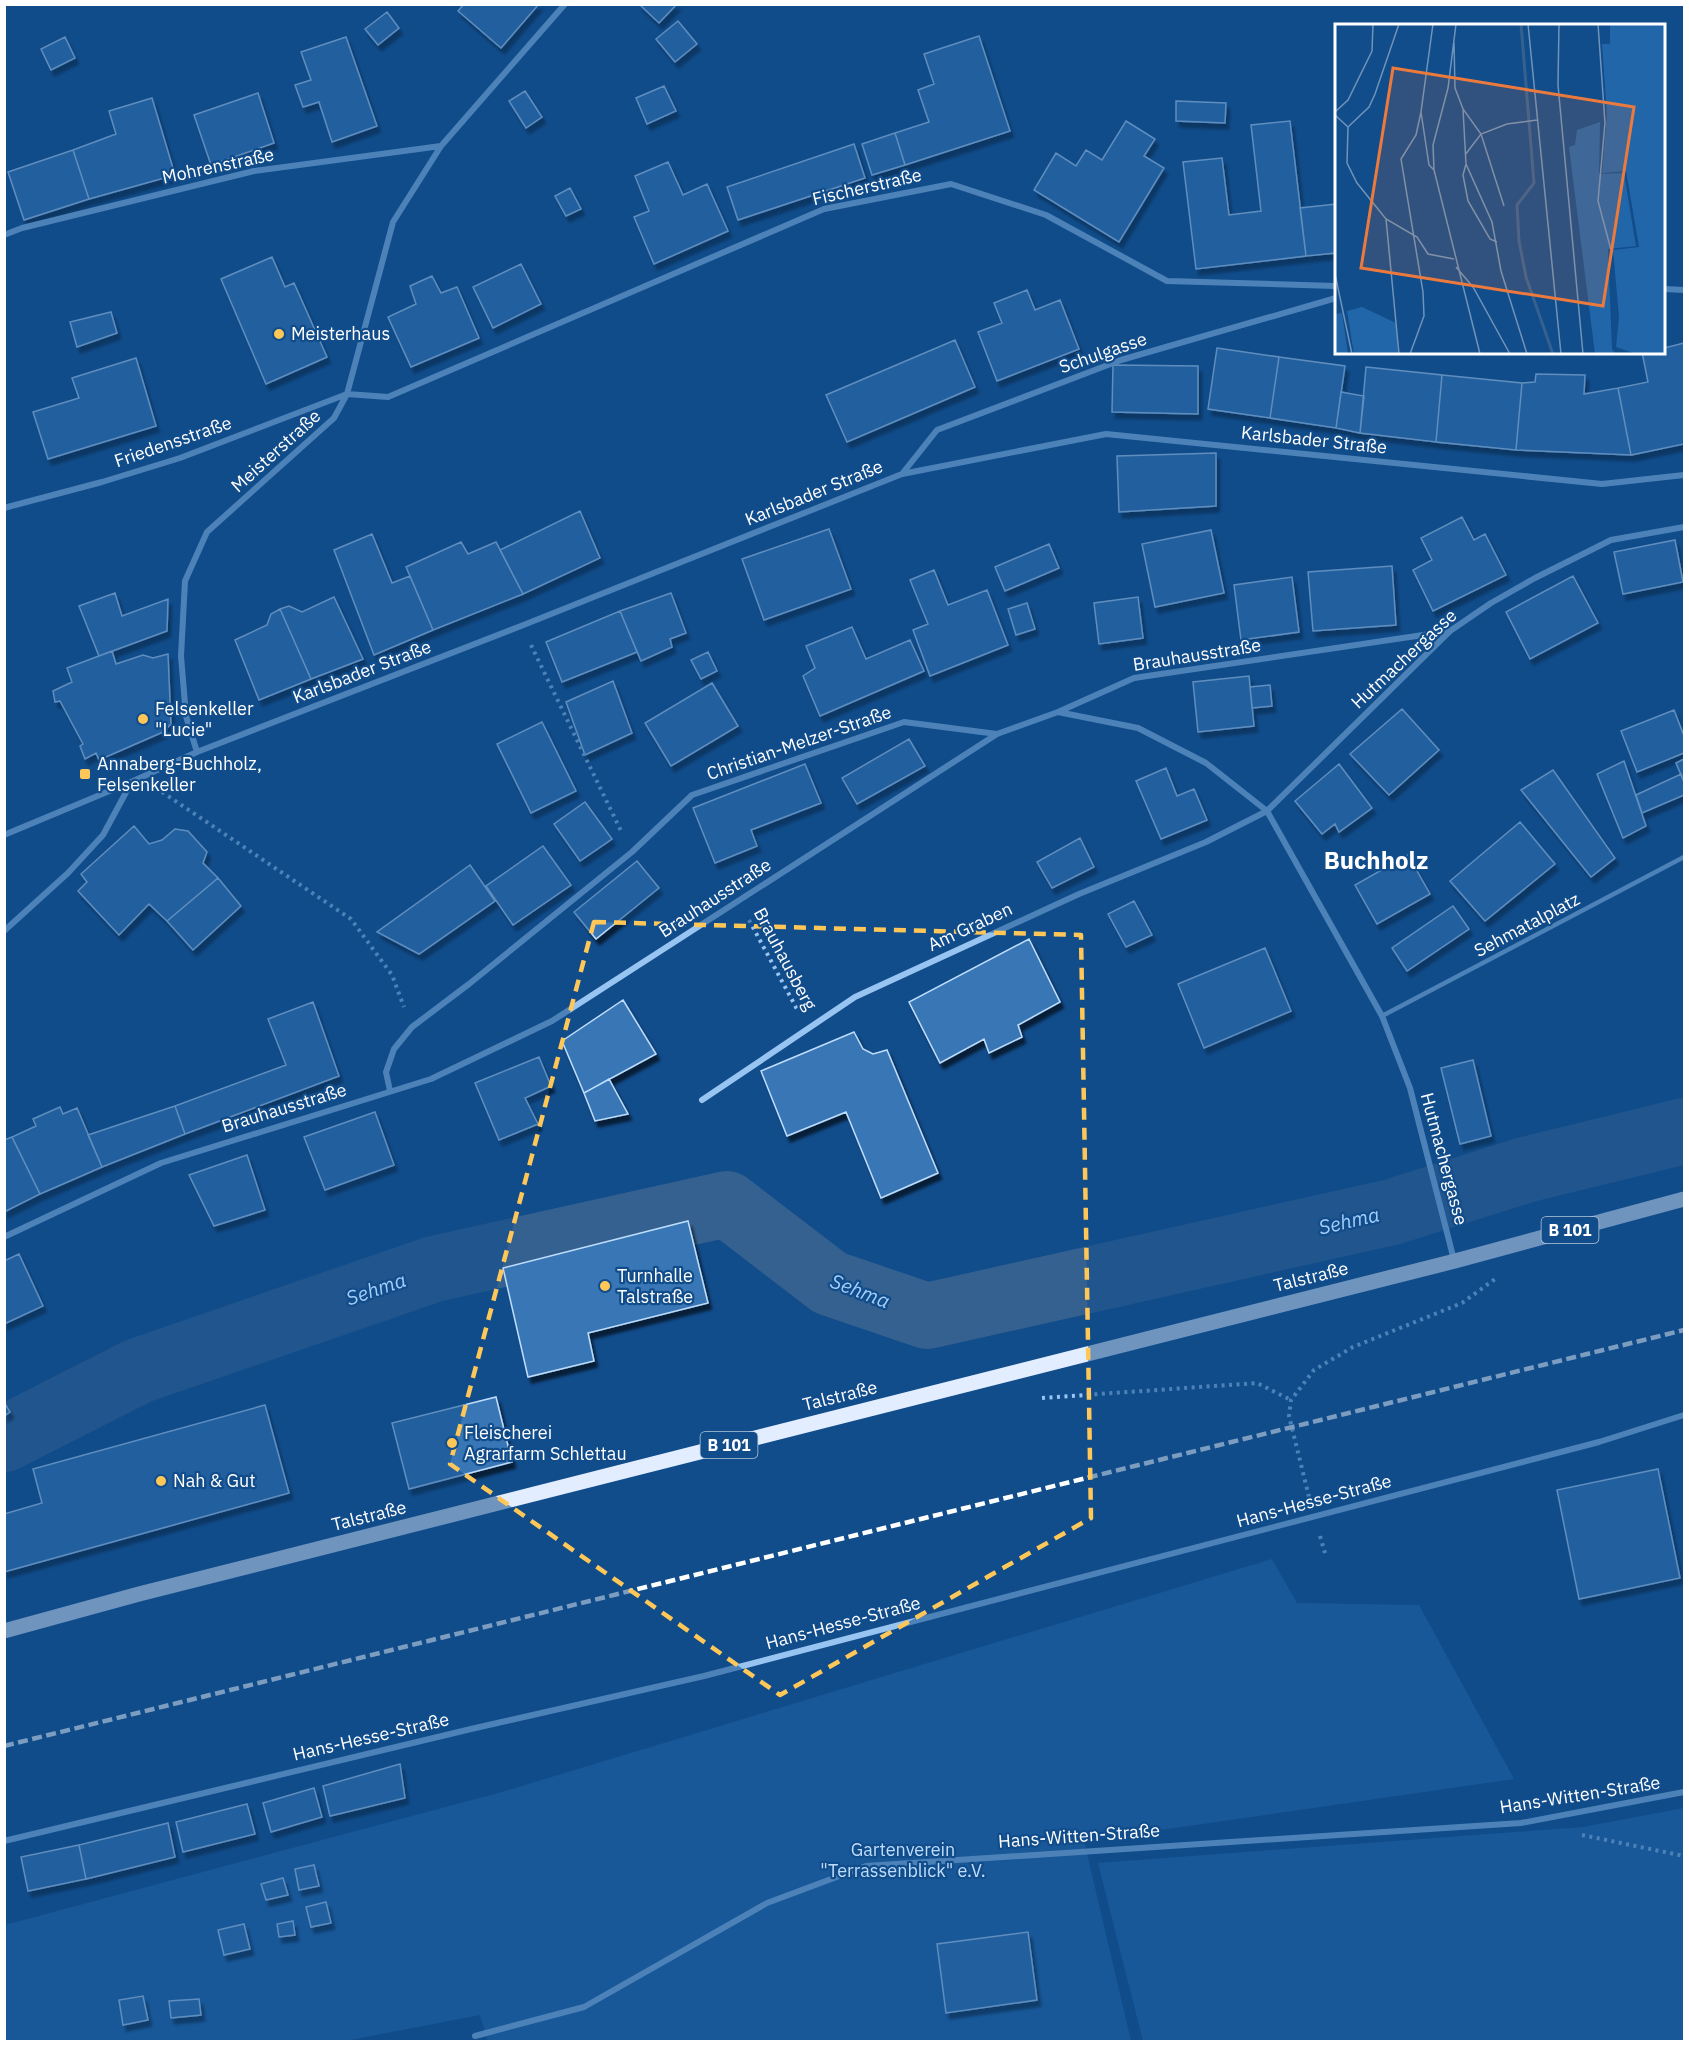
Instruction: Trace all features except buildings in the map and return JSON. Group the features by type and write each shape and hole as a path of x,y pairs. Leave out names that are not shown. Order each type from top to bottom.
{"main road":[{"name":"Talstraße","path":"4,1631 139,1594 1455,1261 1684,1199"}],"street":[{"name":"Meisterstraße","path":"197,752 186,716 182,656 185,581 207,532 334,418 347,394 393,222 441,146 565,4"},
{"name":"Mohrenstraße","path":"4,235 22,228 254,171 441,146"},
{"name":"Fischerstraße","path":"347,394 388,397 824,208 951,184 1046,215 1167,281 1335,286"},
{"path":"1665,289 1684,290"},
{"name":"Schulgasse","path":"902,474 937,430 1121,360 1335,298"},
{"name":"Friedensstraße","path":"4,508 180,458 347,394"},
{"name":"Karlsbader Straße","path":"4,835 197,752 902,474 1106,434 1602,484 1684,475"},
{"name":"Hutmachergasse","path":"1267,811 1450,632 1491,603 1611,540 1684,527"},
{"name":"Brauhausstraße","path":"4,1238 161,1163 431,1079 552,1021 998,734 1058,712 1134,678 1450,632"},
{"name":"Hutmachergasse","path":"1058,712 1138,728 1206,763 1267,811 1382,1016 1410,1088 1455,1261"},
{"name":"Christian-Melzer-Straße","path":"390,1091 386,1072 394,1049 412,1027 469,984 632,852 692,795 904,722 998,734"},
{"path":"4,931 68,873 102,835 131,782"},
{"name":"Am Graben","path":"702,1100 855,997 1079,894 1206,843 1267,811"},
{"name":"Hans-Hesse-Straße","path":"4,1840 704,1676 1599,1442 1684,1415"},
{"name":"Hans-Witten-Straße","path":"475,2036 584,2007 767,1903 866,1866 1521,1823 1684,1792"}],"lane":[{"name":"Sehmatalplatz","path":"1382,1016 1684,857"}],"path":[{"path":"521,626 632,852"},
{"path":"152,773 161,791 351,919 392,975 412,1027"},
{"name":"Brauhausberg","path":"739,901 808,1029"},
{"path":"1325,1553 1289,1416 1291,1400 1314,1370 1353,1347 1462,1303 1500,1275"},
{"path":"1042,1398 1257,1383 1291,1400"},
{"path":"1579,1834 1684,1856"}],"highlighted area":[{"path":"594,922 1081,935 1091,1518 780,1695 450,1464"}],"green space":[{"name":"Gartenverein \"Terrassenblick\" e.V.","path":"1272,1559 1297,1603 1419,1605 1514,1779 1084,1841 1131,2041 488,2042 480,2015 345,2041 5,2042 5,1925 502,1792"},
{"path":"1684,1808 1684,2041 1143,2041 1098,1863 1583,1827"}],"waterway":[{"name":"Sehma","path":"4,1439 138,1371 434,1269 727,1204 830,1283 927,1316 1392,1212 1525,1170 1684,1131"}],"railway":[{"path":"4,1746 1684,1330"}],"place":[{"name":"Meisterhaus","path":"279,334"},
{"name":"Felsenkeller \"Lucie\"","path":"143,719"},
{"name":"Annaberg-Buchholz, Felsenkeller","path":"85,774"},
{"name":"Turnhalle Talstraße","path":"605,1286"},
{"name":"Fleischerei Agrarfarm Schlettau","path":"452,1443"},
{"name":"Nah & Gut","path":"161,1481"}],"district":[{"name":"Buchholz","path":"1376,861"}]}
